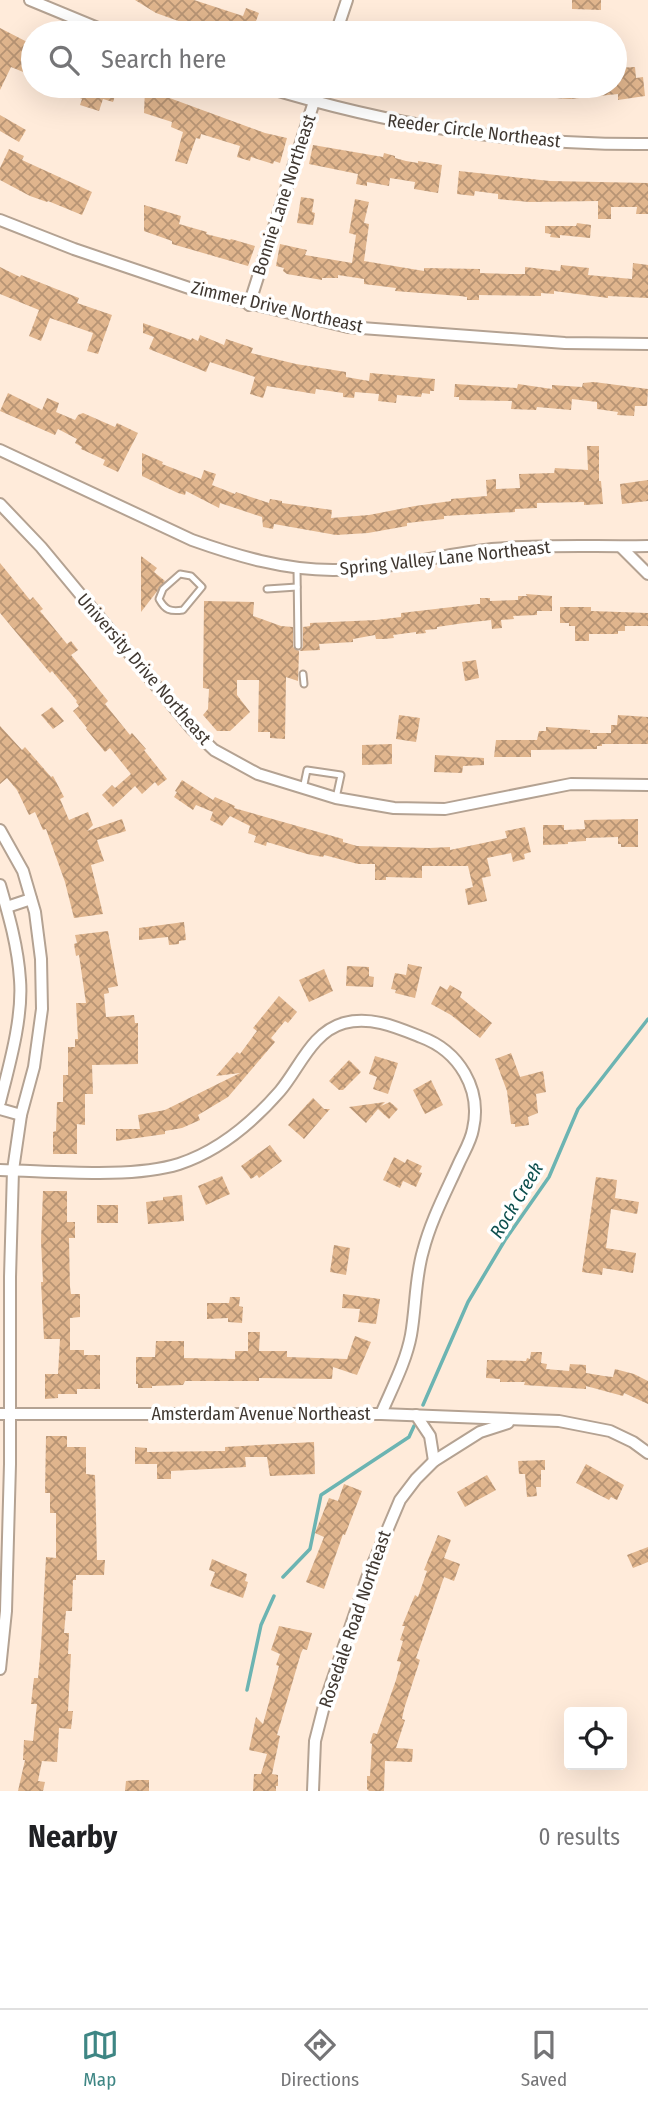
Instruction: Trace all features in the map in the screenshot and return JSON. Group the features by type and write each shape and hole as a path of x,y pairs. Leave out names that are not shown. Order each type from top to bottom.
{"street":[{"path":"30,0 81,21"},
{"path":"340,21 347,0"},
{"name":"Reeder Circle Northeast","path":"301,98 385,120 472,135 582,144 648,144"},
{"name":"Bonnie Lane Northeast","path":"249,305 315,98"},
{"name":"Zimmer Drive Northeast","path":"0,220 195,290 348,327 565,343 648,344"},
{"name":"Spring Valley Lane Northeast","path":"0,450 192,540 224,551 297,568 367,568 447,555 531,546 648,546"},
{"name":"University Drive Northeast","path":"0,504 41,547 203,740 241,766 336,798 385,807 426,810 482,803 556,785 589,782 648,785"},
{"path":"621,547 648,573"},
{"path":"0,830 23,871 31,899 41,959 42,1009 34,1068 21,1115 13,1170 6,1414 6,1599 0,1669"},
{"path":"0,885 12,926 21,982 16,1033 0,1102"},
{"path":"6,907 31,899"},
{"path":"0,1170 134,1172 176,1165 189,1160 216,1147 244,1127 280,1091 320,1038 335,1026 365,1020 383,1023 440,1046 451,1054 467,1077 473,1097 474,1127 426,1238 417,1276 408,1347 381,1414"},
{"path":"0,1109 21,1115"},
{"name":"Amsterdam Avenue Northeast","path":"6,1414 381,1414 569,1422 598,1427 633,1442 648,1453"},
{"path":"416,1415 430,1436 434,1461"},
{"name":"Rosedale Road Northeast","path":"313,1791 314,1751 320,1718 367,1578 400,1500 434,1461 480,1432 521,1420"}],"lane":[{"path":"297,568 298,646"},
{"path":"180,575 191,576 202,587 192,603 183,610 172,612 164,608 159,599 163,589 180,575"},
{"path":"267,589 297,587"},
{"path":"303,674 304,684"},
{"path":"303,789 307,770 341,775 336,798"}],"building":[{"path":"135,0 194,0 243,16 246,8 259,13 256,21 178,21 156,13"},
{"path":"572,0 601,0 601,10 572,9"},
{"path":"0,28 21,39 21,71 11,67 0,90"},
{"path":"627,67 635,67 636,78 643,77 645,96 618,100 627,98"},
{"path":"80,98 114,98 113,102 103,99 99,111 80,105 82,99"},
{"path":"145,98 170,98 265,133 287,138 280,163 274,161 273,164 251,157 250,161 237,157 240,146 201,134 200,139 196,138 187,164 175,161 183,132 171,127 172,122 144,113"},
{"path":"0,115 26,130 19,142 0,131"},
{"path":"313,145 383,157 384,153 406,161 442,165 438,193 414,189 415,182 390,178 389,186 367,182 367,186 356,184 358,174 309,164"},
{"path":"9,149 24,156 22,160 92,192 82,215 30,196 0,180 0,168"},
{"path":"459,171 550,181 648,183 648,214 636,214 637,207 611,207 611,219 598,219 598,201 529,202 498,199 498,194 475,191 474,196 457,194"},
{"path":"301,197 314,199 313,225 297,223"},
{"path":"355,199 369,202 364,223 369,224 364,261 424,271 424,268 480,269 480,273 512,274 525,274 525,267 560,271 561,265 589,268 588,275 632,279 633,263 648,265 648,298 608,298 554,291 554,294 541,293 541,296 479,295 479,300 467,300 467,297 460,296 395,291 396,288 364,284 364,279 338,275 338,278 322,280 287,274 283,271 284,268 276,266 280,244 307,250 305,255 352,263 356,235 349,233"},
{"path":"144,205 181,216 179,224 207,232 206,234 255,246 248,266 172,244 172,241 144,231"},
{"path":"577,223 591,225 590,238 560,235 560,238 550,237 551,234 545,233 545,226 576,226"},
{"path":"0,267 79,298 77,303 112,315 98,354 87,351 93,333 50,318 41,341 29,336 39,310 0,294"},
{"path":"143,323 191,340 192,338 198,341 200,335 224,345 226,339 253,348 251,353 346,372 346,377 369,381 370,373 435,379 434,391 430,391 430,394 422,393 421,397 397,395 396,403 378,401 379,394 355,392 354,398 343,397 343,393 316,389 315,394 267,386 263,398 250,394 255,377 210,362 206,372 149,349 154,337 143,333"},
{"path":"583,383 648,389 647,406 635,406 634,416 617,415 618,412 597,409 597,402 572,399 571,410 537,407 536,410 511,409 512,401 459,400 459,397 454,397 455,384 517,388 518,384 552,389 552,385 582,387"},
{"path":"8,393 42,410 47,398 59,403 56,412 75,420 83,413 115,427 117,423 138,433 118,472 103,465 105,460 81,449 82,447 75,443 77,439 58,429 55,435 0,411"},
{"path":"587,446 599,446 599,481 603,504 537,503 537,508 515,509 515,512 444,516 444,519 407,523 407,526 368,533 336,535 274,524 273,529 263,527 262,517 220,503 219,508 186,491 185,495 178,493 142,476 142,453 201,479 204,470 216,474 212,485 235,494 236,492 269,503 270,499 332,510 331,518 369,515 451,499 487,496 486,480 496,479 496,489 520,488 519,474 554,473 555,468 588,470"},
{"path":"648,480 648,501 622,504 620,484"},
{"path":"141,556 157,568 154,572 165,581 141,612"},
{"path":"0,563 30,600 33,597 43,609 40,611 67,644 71,641 78,650 71,655 108,701 105,704 130,735 132,733 146,749 144,750 167,779 158,786 155,782 142,794 135,786 113,807 102,795 112,785 115,788 131,774 110,748 105,752 86,729 73,711 79,706 77,701 0,613"},
{"path":"526,594 552,596 552,611 537,611 537,615 513,616 514,619 501,620 502,628 492,629 491,620 464,623 425,630 426,633 393,635 394,638 376,639 375,635 353,639 353,642 319,644 320,650 300,651 303,647 303,627 310,626 310,623 401,617 401,613 480,604 480,598 490,598 490,601 518,600 518,596 527,596"},
{"path":"204,601 254,602 253,616 281,626 293,627 293,647 299,651 298,681 286,677 285,739 270,738 270,732 258,732 259,680 237,680 237,695 250,712 230,731 217,731 203,715 208,709 209,689 203,688"},
{"path":"560,607 591,607 591,611 648,613 648,626 625,626 625,631 618,631 618,634 589,634 589,641 575,641 575,626 560,623"},
{"path":"476,660 479,678 465,681 462,662"},
{"path":"52,707 64,721 53,729 41,715"},
{"path":"399,715 420,718 416,742 396,739"},
{"path":"618,715 648,717 648,744 602,744 597,746 597,749 531,750 531,757 494,757 496,740 537,740 539,731 546,731 546,727 611,733 611,725 617,725"},
{"path":"0,726 22,750 25,747 51,777 53,776 64,797 60,799 69,820 88,812 93,825 87,831 122,819 126,831 97,840 104,861 91,865 103,914 74,918 65,882 46,829 43,830 35,812 29,815 17,790 7,778 0,784"},
{"path":"392,744 392,764 362,765 362,745"},
{"path":"435,755 484,758 484,765 463,766 462,773 434,772"},
{"path":"182,780 213,800 215,797 235,806 234,808 343,839 343,842 357,846 450,847 450,850 507,838 505,831 525,827 531,852 524,854 525,859 513,862 511,853 487,858 491,876 482,878 487,901 468,905 465,889 473,887 468,866 422,866 422,878 386,877 386,880 375,880 375,864 358,864 324,855 307,854 267,842 266,846 254,842 256,836 248,833 250,826 230,816 222,826 210,820 213,812 196,805 193,810 174,797"},
{"path":"638,819 638,847 621,847 618,837 586,838 586,841 568,844 543,845 543,825 564,825 564,830 585,829 584,820"},
{"path":"184,922 186,940 179,941 179,944 169,945 168,937 139,940 139,928"},
{"path":"108,931 118,986 108,988 109,993 104,994 106,1017 134,1015 135,1023 138,1023 138,1064 92,1065 93,1094 85,1094 85,1125 77,1124 77,1154 53,1154 57,1102 63,1102 63,1075 68,1075 68,1047 75,1047 75,1039 78,1039 76,1003 86,1003 79,955 76,956 74,944 77,943 75,935"},
{"path":"408,964 422,967 415,998 395,993 396,990 391,989 395,973 406,975"},
{"path":"347,966 369,967 369,976 374,977 373,987 346,986"},
{"path":"324,969 333,991 309,1002 299,980"},
{"path":"450,985 462,992 460,997 492,1023 480,1038 451,1015 431,1004 440,986 447,990"},
{"path":"279,996 297,1012 288,1023 285,1021 271,1038 275,1042 228,1097 198,1115 200,1120 182,1128 165,1131 165,1134 116,1141 116,1129 140,1129 138,1115 165,1110 240,1073 216,1076 237,1052 240,1054 257,1031 253,1028"},
{"path":"511,1053 520,1077 543,1071 546,1092 536,1094 538,1113 528,1117 529,1125 515,1127 515,1124 511,1124 507,1091 495,1059"},
{"path":"375,1056 398,1063 388,1094 373,1089 377,1077 369,1074"},
{"path":"349,1060 361,1072 343,1090 339,1090 329,1081"},
{"path":"431,1080 443,1105 425,1114 413,1090"},
{"path":"313,1098 324,1109 330,1109 304,1139 288,1125"},
{"path":"385,1102 381,1106 390,1102 398,1109 389,1119 378,1109 366,1123 349,1107"},
{"path":"270,1145 282,1161 259,1178 257,1175 251,1179 241,1166"},
{"path":"394,1157 405,1163 407,1159 422,1166 416,1187 403,1181 400,1188 383,1180"},
{"path":"222,1176 230,1194 206,1205 198,1186"},
{"path":"596,1177 617,1180 615,1198 639,1202 637,1214 611,1209 606,1248 636,1253 633,1273 603,1268 602,1275 582,1272"},
{"path":"43,1191 67,1191 67,1222 75,1222 75,1238 69,1238 70,1287 71,1294 80,1294 80,1317 70,1318 70,1350 84,1350 84,1355 100,1355 100,1389 77,1389 77,1394 58,1394 58,1398 45,1399 45,1374 58,1374 60,1339 44,1339 41,1282"},
{"path":"182,1195 184,1221 148,1224 146,1202"},
{"path":"97,1205 118,1205 118,1223 97,1223"},
{"path":"334,1245 350,1248 346,1275 330,1272"},
{"path":"343,1294 380,1299 376,1324 358,1322 360,1309 342,1308"},
{"path":"230,1297 240,1297 239,1306 243,1307 242,1323 228,1322 228,1318 207,1319 207,1303 229,1303"},
{"path":"248,1332 260,1332 259,1351 287,1351 287,1357 347,1359 355,1336 371,1342 357,1375 333,1367 332,1379 185,1381 183,1385 152,1388 138,1388 136,1384 136,1357 155,1357 156,1341 184,1341 184,1358 235,1359 235,1351 248,1351"},
{"path":"531,1352 542,1352 541,1363 547,1364 546,1369 569,1371 570,1364 586,1365 586,1373 604,1376 613,1377 615,1369 634,1374 648,1381 648,1404 624,1393 623,1396 586,1386 586,1389 524,1385 525,1382 500,1382 500,1379 486,1378 487,1360 526,1361 527,1358 530,1359"},
{"path":"46,1436 67,1436 67,1447 86,1447 86,1474 95,1475 97,1560 105,1560 104,1575 76,1575 76,1580 73,1580 72,1611 66,1611 64,1633 69,1633 68,1654 71,1654 68,1711 73,1711 71,1729 59,1728 57,1762 42,1761 38,1781 45,1782 43,1791 18,1791 25,1760 24,1740 33,1741 37,1704 31,1704 34,1678 38,1678 46,1557 56,1558 56,1513 50,1513 50,1493 45,1493"},
{"path":"314,1442 315,1474 270,1476 267,1457 245,1457 246,1467 171,1471 171,1479 157,1479 157,1464 135,1464 135,1447 147,1448 147,1452 225,1451 225,1447"},
{"path":"545,1460 545,1470 541,1470 541,1487 536,1487 537,1496 527,1497 525,1474 519,1474 518,1461"},
{"path":"586,1464 624,1485 617,1500 611,1497 609,1500 576,1483"},
{"path":"487,1475 496,1490 465,1507 457,1492"},
{"path":"344,1484 362,1491 345,1535 343,1534 324,1589 306,1582 324,1537 315,1533 329,1498 338,1501"},
{"path":"438,1535 451,1540 444,1558 460,1564 454,1581 444,1577 416,1658 420,1660 404,1709 402,1719 405,1720 396,1748 413,1749 412,1762 385,1761 384,1791 369,1791 367,1776 370,1776 370,1743 373,1733 377,1734 401,1662 397,1661 403,1641 400,1640 405,1626 402,1626 415,1595 418,1597 427,1571 424,1570"},
{"path":"648,1547 648,1562 633,1568 627,1555"},
{"path":"212,1559 247,1574 245,1581 248,1582 243,1598 210,1586 215,1572 209,1570"},
{"path":"279,1626 312,1633 307,1650 303,1649 301,1653 277,1735 280,1736 272,1774 278,1775 278,1786 276,1791 253,1791 254,1774 261,1774 267,1754 249,1750 256,1717 263,1724 279,1666 276,1665 280,1654 271,1650"},
{"path":"149,1780 149,1791 125,1791 126,1781"}],"waterway":[{"name":"Rock Creek","path":"423,1405 468,1302 505,1240 549,1177 578,1109 648,1019"},
{"name":"Rock Creek","path":"283,1577 310,1549 321,1495 409,1437 414,1426"},
{"name":"Rock Creek","path":"247,1690 261,1625 274,1596"}]}
